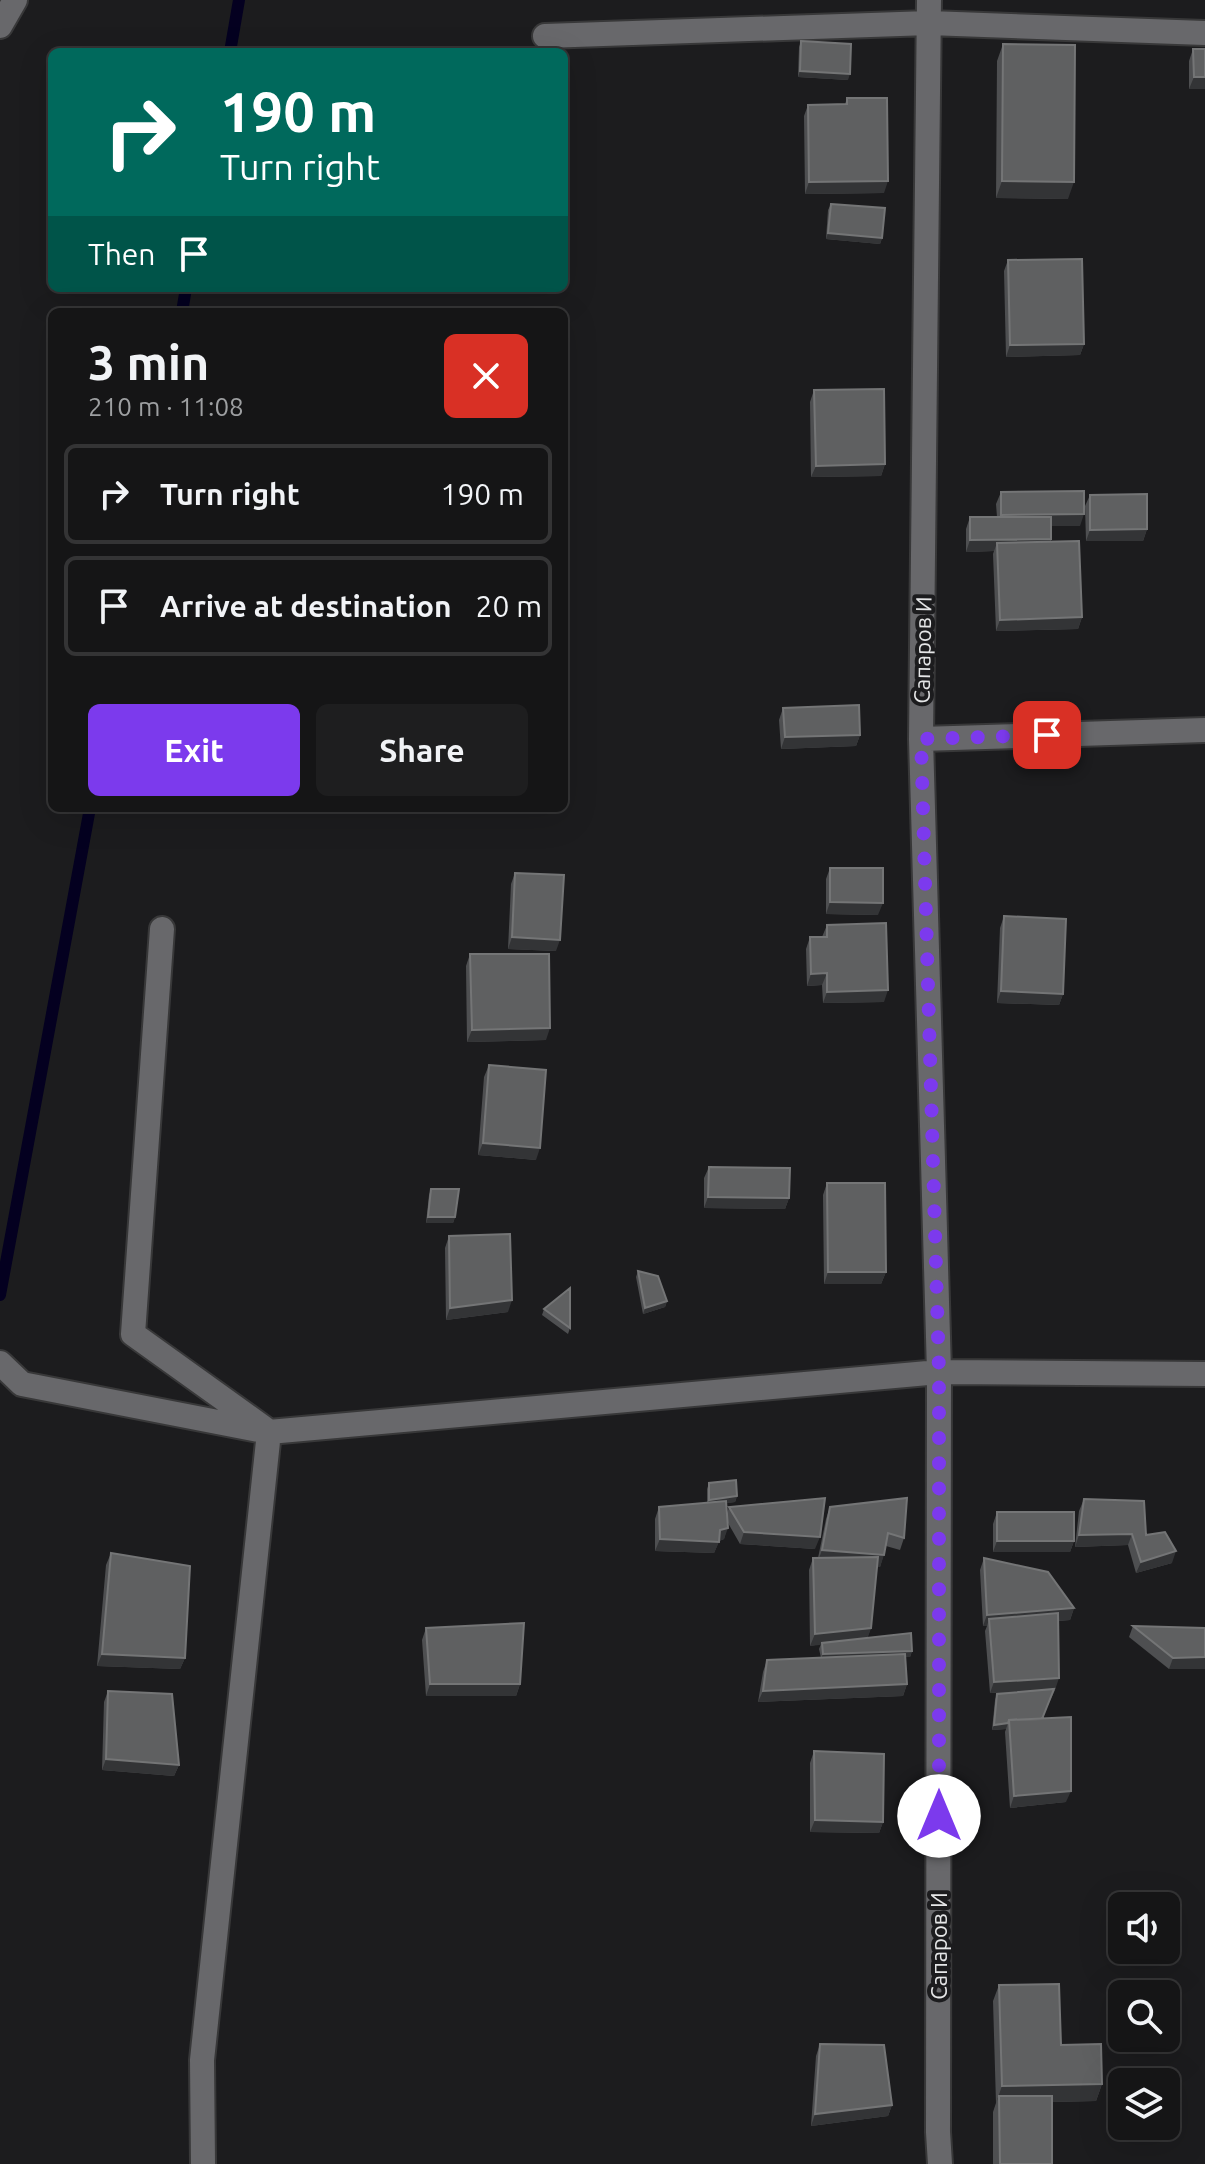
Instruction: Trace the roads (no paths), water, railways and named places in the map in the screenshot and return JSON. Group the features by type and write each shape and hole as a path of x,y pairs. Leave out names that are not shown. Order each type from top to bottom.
{"street":[{"path":"0,26 15,0"},
{"path":"545,36 929,12 1205,33"},
{"name":"Сапаров И","path":"929,12 921,739 939,1372 940,2164"},
{"path":"921,739 1205,730"},
{"path":"162,929 133,1334 269,1432"},
{"path":"0,1363 22,1384 269,1432 939,1372 1205,1374"},
{"path":"203,2164 202,2060 269,1432"}],"waterway":[{"path":"231,48 239,0"},
{"path":"183,308 185,292"},
{"path":"0,1295 89,812"}]}
